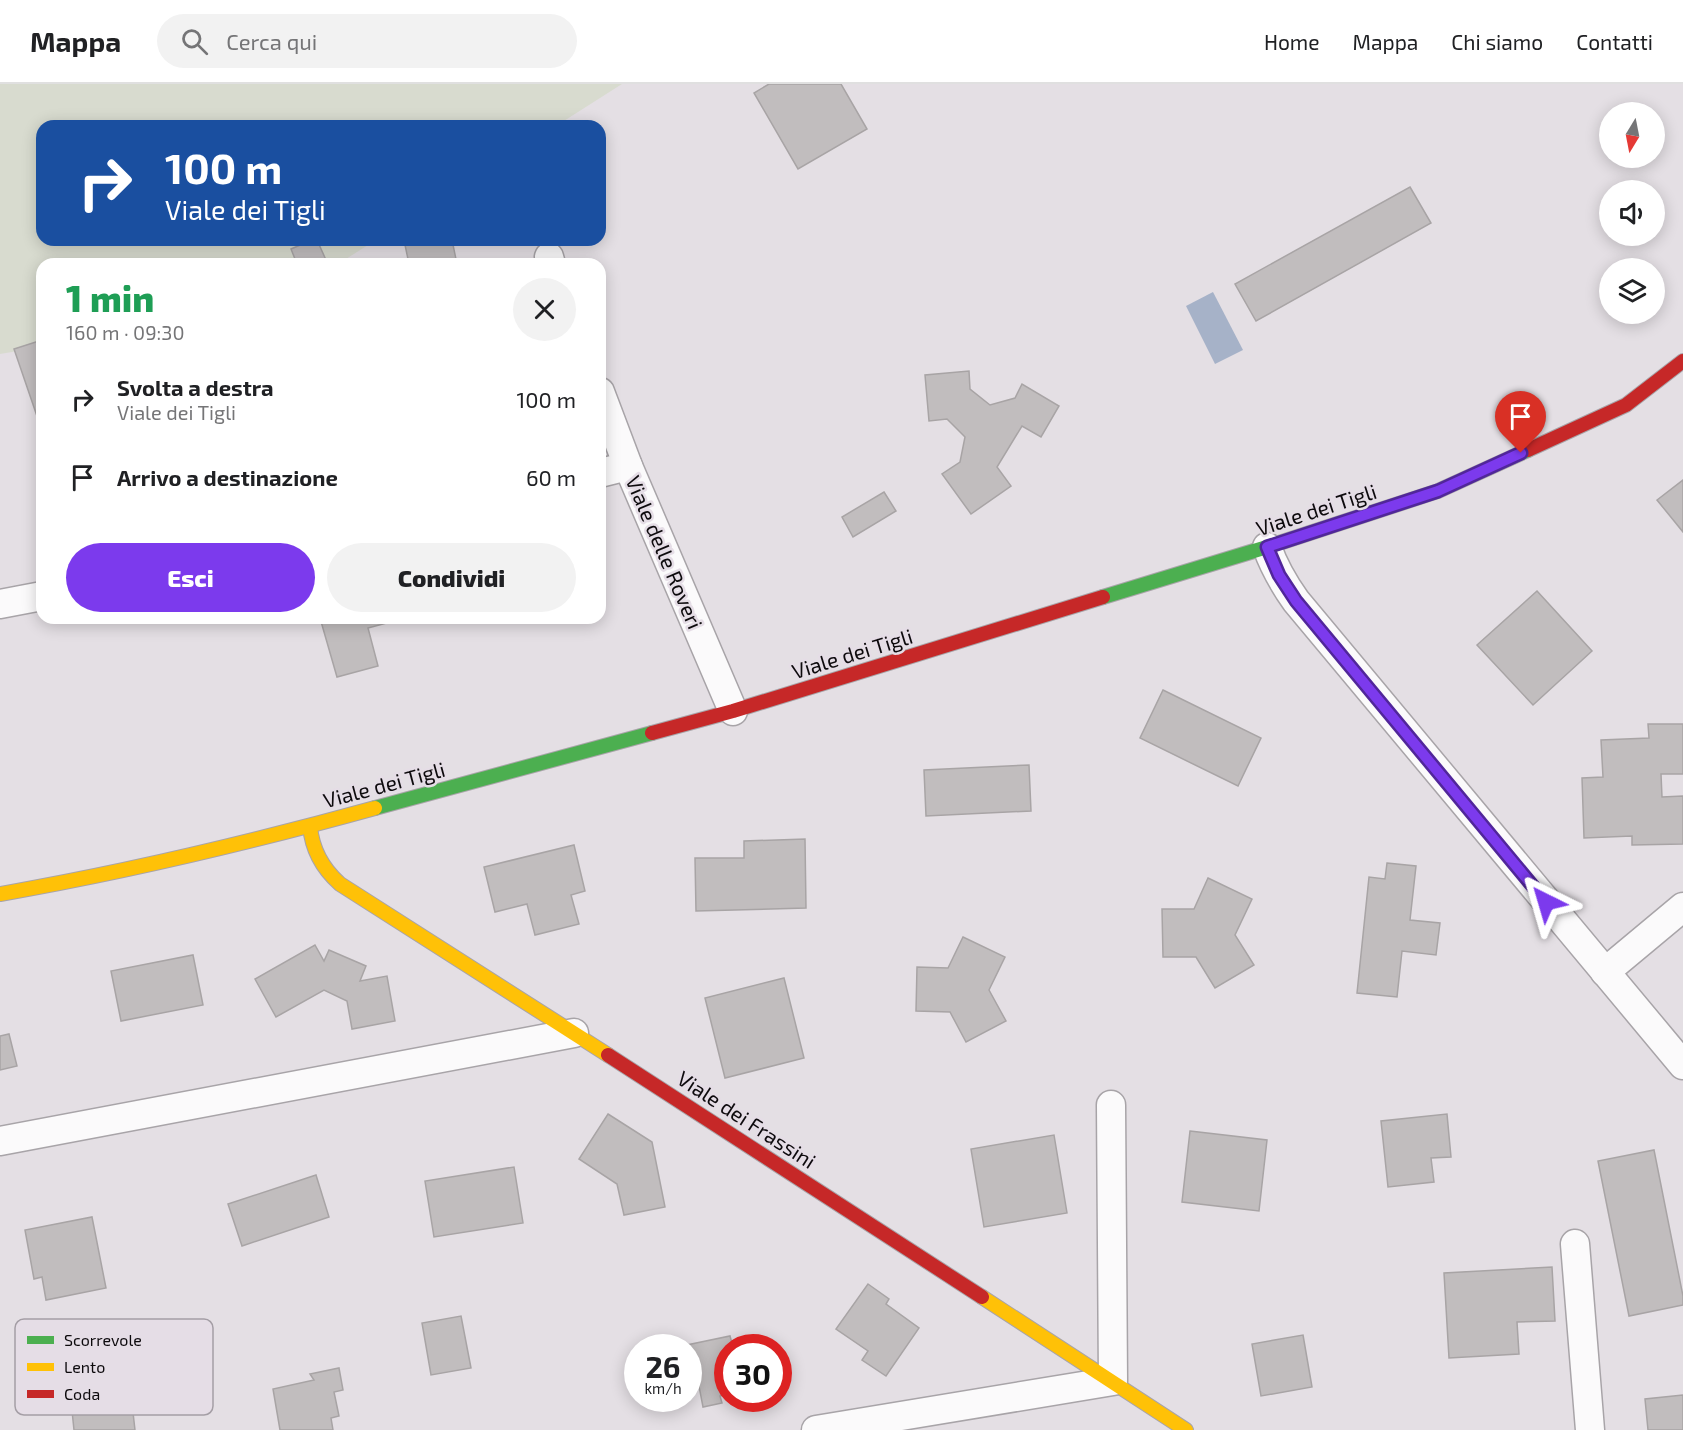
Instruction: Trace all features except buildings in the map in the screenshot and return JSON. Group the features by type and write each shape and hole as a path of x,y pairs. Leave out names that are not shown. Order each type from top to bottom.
{"street":[{"name":"Viale dei Tigli","path":"0,894 76,881 310,826 734,711 1267,547 1438,491 1626,405 1683,361"},
{"name":"Viale delle Roveri","path":"606,408 628,466 734,711"},
{"path":"606,471 628,466"},
{"path":"1267,547 1279,575 1296,601 1683,1065"},
{"path":"0,604 36,597"},
{"name":"Viale dei Frassini","path":"310,826 310,837 317,859 338,884 574,1032 1186,1430"},
{"path":"1605,972 1683,907"},
{"path":"0,1141 574,1032"},
{"path":"816,1430 1113,1382 1111,1106"},
{"path":"1575,1244 1590,1430"}],"shaded area":[{"path":"0,84 622,84 565,120 36,120 36,246 366,246 348,258 36,258 36,348 0,354"}],"water":[{"path":"1213,292 1243,350 1215,364 1186,306"}],"traffic: fast":[{"path":"1103,597 1267,547 1438,491 1528,450"},
{"path":"375,808 652,733"}],"traffic: slow":[{"path":"0,894 189,856 375,808"},
{"path":"310,826 319,858 340,884 608,1055"},
{"path":"982,1297 1186,1430"}],"traffic: jam":[{"path":"1528,450 1626,405 1683,361"},
{"path":"652,733 733,711 1103,597"},
{"path":"608,1055 982,1297"}],"route":[{"path":"1521,453 1438,491 1267,547 1279,575 1296,601 1546,902"}]}
